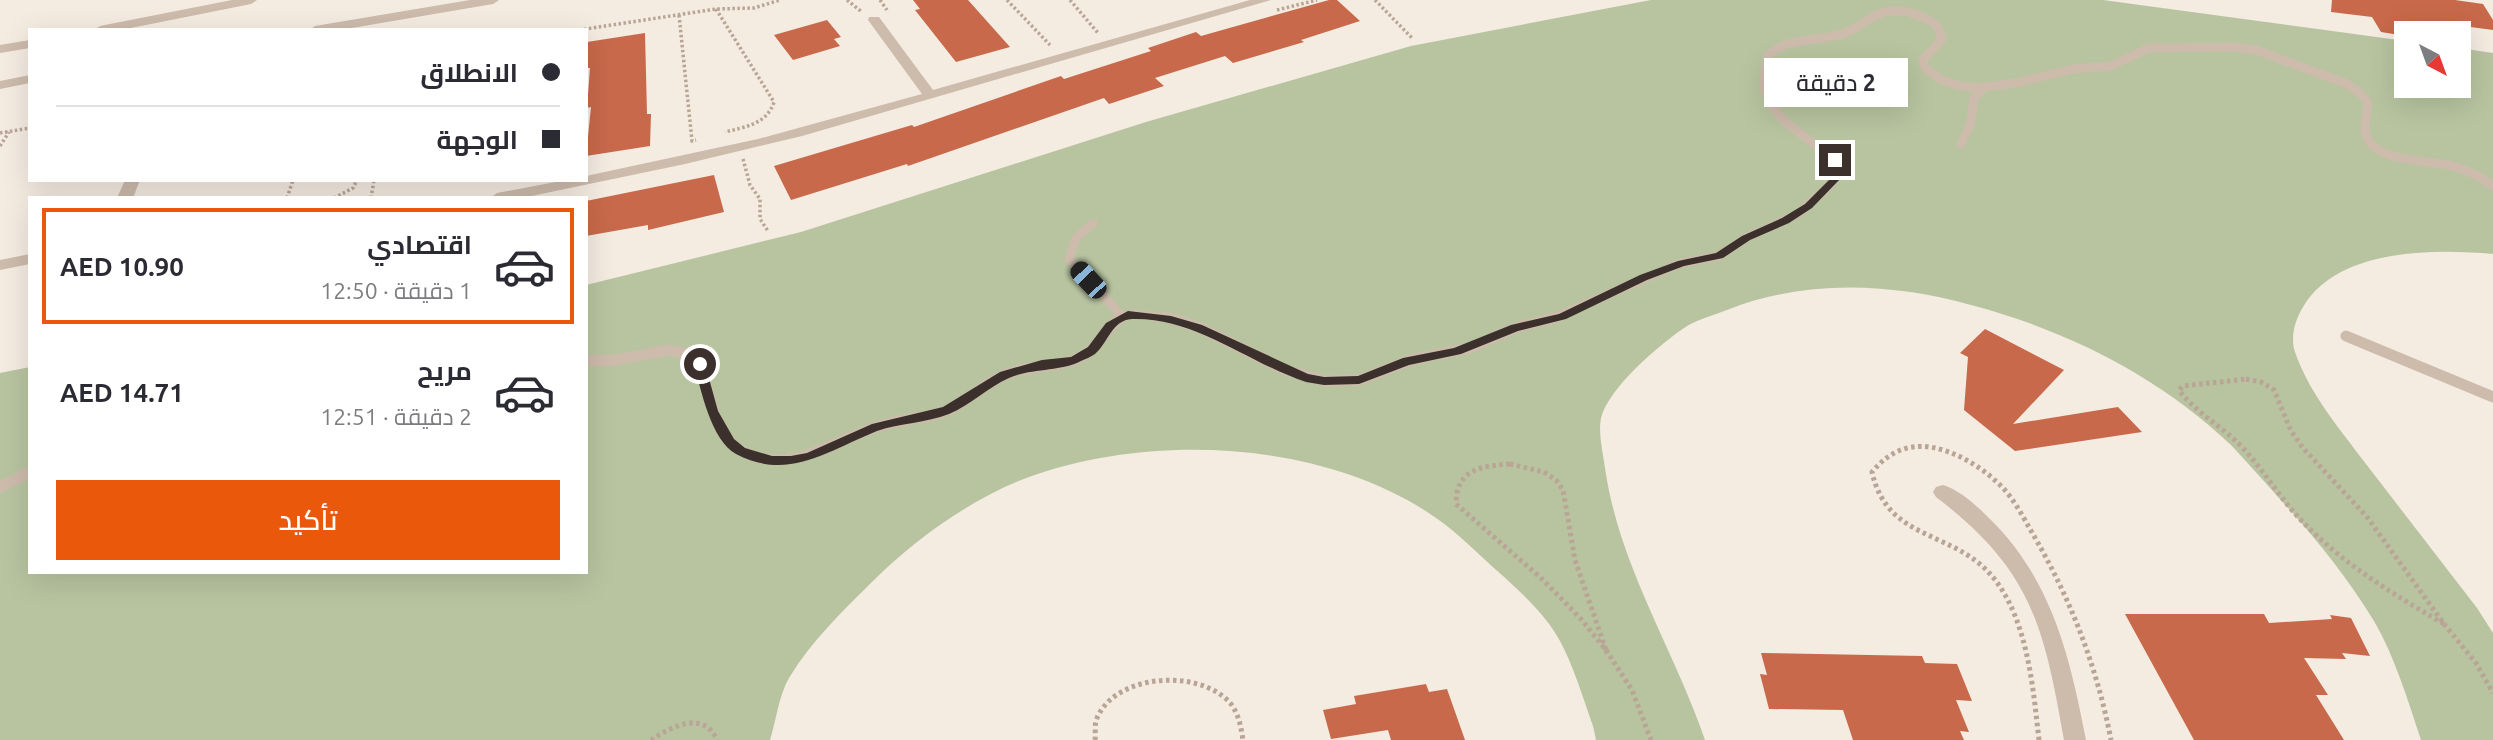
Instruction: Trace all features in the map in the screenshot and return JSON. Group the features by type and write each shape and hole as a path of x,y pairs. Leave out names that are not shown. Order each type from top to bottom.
{"street":[{"path":"110,28 251,0"},
{"path":"328,28 493,0"},
{"path":"1210,0 1222,11"},
{"path":"588,176 739,148 1265,0"},
{"path":"874,20 930,95"},
{"path":"0,49 28,44"},
{"path":"0,85 28,79"},
{"path":"503,196 554,182"},
{"path":"0,265 28,259"},
{"path":"1943,492 1990,528 2014,557 2030,583 2054,636 2075,740"}],"lane":[{"path":"588,361 616,360 669,350 692,355 700,364 713,411 729,442 755,457 791,461 829,449 876,427 946,410 987,384 1014,372 1084,356 1098,343 1110,325 1122,317 1139,314 1184,323 1306,378 1359,380 1407,361 1457,351 1515,328 1562,316 1625,285 1682,263 1719,256 1746,238 1786,220 1808,206 1836,178 1838,166 1829,154 1786,122 1769,100 1764,79 1765,62 1771,50 1779,45 1842,34 1883,12 1907,12 1924,17 1937,25 1942,39 1923,64 1929,72 1956,85 1973,101"},
{"path":"1956,85 1984,88 2031,81 2073,69 2116,66 2137,51 2149,48 2233,47 2256,50 2336,79 2360,93 2368,103 2366,135 2381,151 2402,159 2458,168 2493,186"},
{"path":"1961,144 1971,123 1973,101 1976,94 1984,88"},
{"path":"1093,223 1075,238 1069,258 1122,317"},
{"path":"2346,336 2493,397"},
{"path":"0,487 28,473"}],"path":[{"path":"588,29 716,9 754,8 780,0"},
{"path":"1007,0 1052,47"},
{"path":"1070,0 1099,33 1087,36"},
{"path":"1375,0 1413,39"},
{"path":"715,135 759,121 772,109 774,102 716,9"},
{"path":"679,15 692,141 703,138"},
{"path":"0,133 28,128"},
{"path":"0,146 10,131"},
{"path":"739,148 750,185 760,199 760,219 768,231"},
{"path":"338,196 353,188 357,182"},
{"path":"2444,624 2368,577 2319,538 2286,503 2240,444 2218,423 2183,397 2179,390 2183,386 2246,379 2261,382 2274,390 2291,431 2303,448 2367,517 2444,624 2476,663 2493,693"},
{"path":"1608,655 1582,587 1574,558 1567,503 1558,483 1538,468 1513,463 1473,471 1462,477 1456,484 1456,504 1553,590 1608,655 1639,700 1651,740"},
{"path":"1095,740 1098,717 1121,691 1149,682 1184,678 1211,688 1230,703 1243,722 1243,740"},
{"path":"651,740 667,727 686,722 703,723 715,732 717,740"}],"green space":[{"path":"1651,0 2103,0 2394,39 2394,98 2471,98 2471,50 2493,53 2493,254 2443,252 2389,256 2339,273 2319,288 2303,307 2293,340 2301,368 2326,411 2477,608 2493,633 2493,740 2421,740 2401,679 2382,635 2341,573 2305,527 2231,445 2173,398 2110,358 2006,315 1910,292 1848,288 1787,293 1757,300 1692,324 1664,343 1637,367 1614,393 1601,418 1600,436 1605,468 1622,539 1705,740 1596,740 1570,661 1553,629 1514,586 1447,526 1403,498 1353,476 1300,461 1245,452 1189,450 1133,453 1079,462 1008,485 946,521 890,565 807,651 786,685 770,740 0,740 0,373 28,367 28,574 588,574 588,285 801,232 1146,122 1411,46"}],"building":[{"path":"913,0 968,0 1010,47 956,62 915,10 920,9"},
{"path":"1337,0 1360,21 1301,40 1304,42 1233,63 1225,56 1155,78 1164,86 1109,104 1104,98 908,166 907,164 791,200 774,166 912,125 914,127 1061,76 1064,79 1151,51 1148,48 1196,32 1201,36"},
{"path":"2332,0 2455,0 2483,4 2493,20 2493,30 2471,27 2471,21 2394,21 2394,34 2381,32 2372,17 2331,12"},
{"path":"827,20 841,37 834,39 840,46 793,60 774,35"},
{"path":"645,33 647,114 651,114 650,146 588,156 591,107 588,108 588,42"},
{"path":"714,175 724,212 648,230 648,225 588,236 588,201"},
{"path":"1985,329 2064,370 2013,424 2118,407 2142,432 2015,451 1964,410 1968,357 1960,353"},
{"path":"2125,614 2264,614 2269,623 2332,619 2330,615 2351,618 2370,656 2342,653 2346,659 2304,658 2328,695 2316,695 2344,740 2194,740"},
{"path":"1761,653 1922,656 1925,663 1957,664 1972,701 1956,700 1969,732 1960,731 1964,740 1853,740 1843,710 1769,709 1760,674 1767,675"},
{"path":"1426,684 1429,692 1447,689 1465,740 1391,740 1388,730 1331,739 1323,710 1356,704 1354,696"}],"route":[{"path":"700,364 713,411 729,442 740,451 755,457 791,461 810,457 876,427 931,416 946,410 1004,375 1084,356 1098,343 1110,325 1128,315 1139,314 1198,328 1290,373 1306,378 1342,382 1359,380 1407,361 1469,348 1515,328 1562,316 1625,285 1682,263 1719,256 1746,238 1798,214 1808,206 1836,178 1838,166 1835,160"}]}
